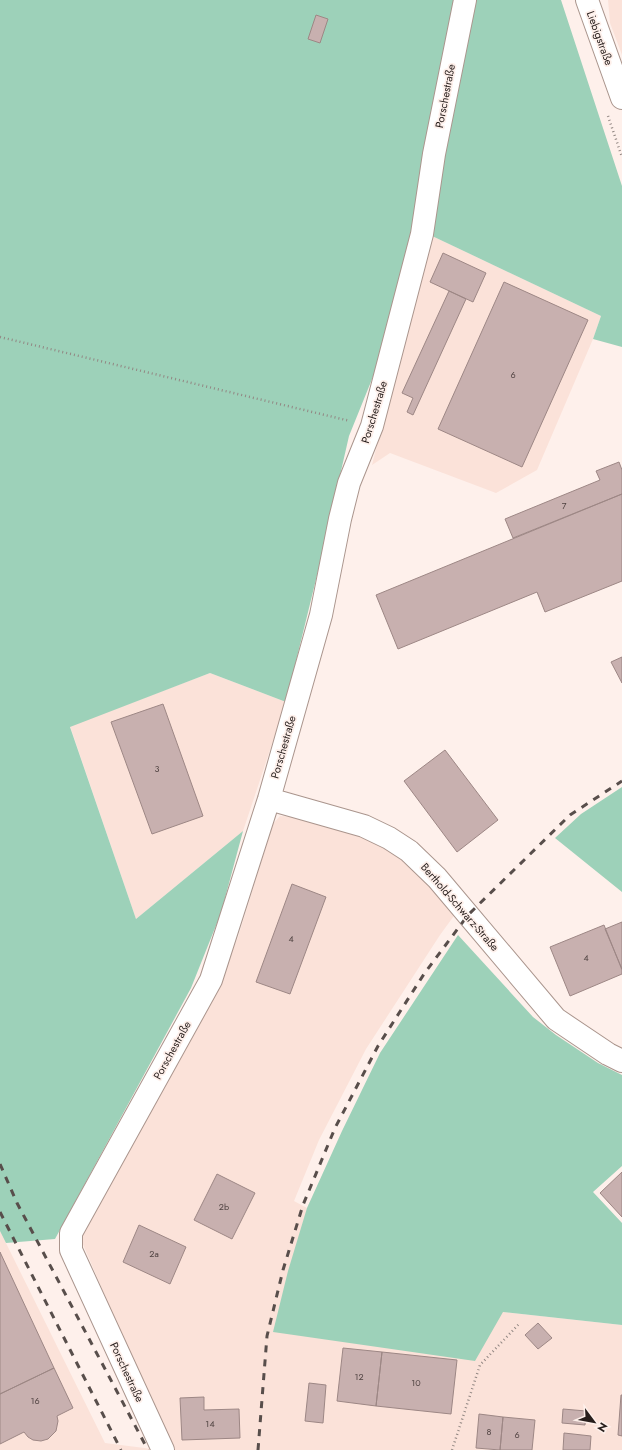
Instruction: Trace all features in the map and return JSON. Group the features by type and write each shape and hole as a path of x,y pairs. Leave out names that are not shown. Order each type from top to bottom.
{"street":[{"name":"Porschestraße","path":"163,1450 71,1250 71,1233 211,980 269,799 321,615 340,518 349,483 372,426 422,234 434,154 461,13 465,0"},
{"name":"Liebigstraße","path":"587,0 622,98"},
{"name":"Berthold-Schwarz-Straße","path":"269,799 364,826 389,838 410,851 437,878 556,1019 608,1054 622,1061"}],"path":[{"path":"0,337 372,426"},
{"path":"452,1450 480,1365 519,1324"}],"shaded area":[{"path":"608,0 622,0 622,55 610,23"},
{"path":"430,235 601,316 593,339 537,470 496,493 390,453 372,465"},
{"path":"210,673 286,702 243,831 136,919 70,726"},
{"path":"280,816 298,817 361,833 404,858 456,913 440,935 366,1049 319,1140 294,1201 307,1208 324,1172 503,1312 622,1325 622,1450 171,1450 79,1235 212,1000 238,937 273,824"},
{"path":"0,1231 105,1443 160,1450 0,1450"}],"green space":[{"path":"0,0 457,0 403,276 385,347 349,436 286,702 210,673 70,727 136,919 243,831 221,913 191,988 55,1239 6,1243 0,1231"},
{"path":"474,0 561,0 622,186 622,347 593,339 601,316 430,235 441,159"},
{"path":"622,787 622,892 555,838 581,814"},
{"path":"458,935 533,1017 556,1035 598,1063 622,1075 622,1166 593,1192 622,1223 622,1325 503,1312 475,1361 273,1332 288,1271 307,1208 342,1131 380,1053"}],"building":[{"path":"316,15 328,19 320,43 308,39"},
{"path":"443,253 486,273 473,302 430,282"},
{"path":"504,282 588,320 522,467 438,429"},
{"path":"449,291 466,299 413,415 407,412 413,398 402,393"},
{"path":"619,462 622,470 622,494 513,538 505,519 600,480 596,471"},
{"path":"622,494 622,581 545,612 537,592 398,649 376,595"},
{"path":"622,657 622,683 611,662"},
{"path":"163,704 203,816 152,834 111,722"},
{"path":"445,750 498,820 457,852 404,781"},
{"path":"292,884 326,897 290,994 256,982"},
{"path":"622,922 622,969 605,929"},
{"path":"604,925 622,970 622,974 570,996 550,947"},
{"path":"622,1172 622,1217 600,1193"},
{"path":"217,1174 255,1193 232,1239 194,1220"},
{"path":"139,1225 186,1247 170,1284 123,1262"},
{"path":"0,1252 54,1368 0,1394"},
{"path":"538,1323 552,1338 538,1349 525,1335"},
{"path":"343,1348 382,1352 376,1406 337,1401"},
{"path":"382,1352 457,1360 451,1414 376,1406"},
{"path":"54,1368 73,1408 57,1416 58,1421 56,1431 48,1439 41,1441 33,1440 24,1432 0,1444 0,1394"},
{"path":"309,1383 326,1385 323,1423 305,1421"},
{"path":"622,1395 622,1436 618,1435"},
{"path":"204,1397 204,1410 239,1409 240,1438 182,1440 180,1398"},
{"path":"563,1409 586,1411 585,1425 562,1423"},
{"path":"479,1414 503,1417 500,1450 476,1448"},
{"path":"503,1417 535,1420 532,1450 500,1450"},
{"path":"564,1433 591,1436 590,1450 563,1450"}],"railway":[{"path":"258,1450 267,1336 283,1270 303,1205 335,1128 378,1046 424,974 468,915 570,815 622,781"},
{"path":"0,1164 17,1203 148,1450"},
{"path":"0,1212 121,1450"}]}
